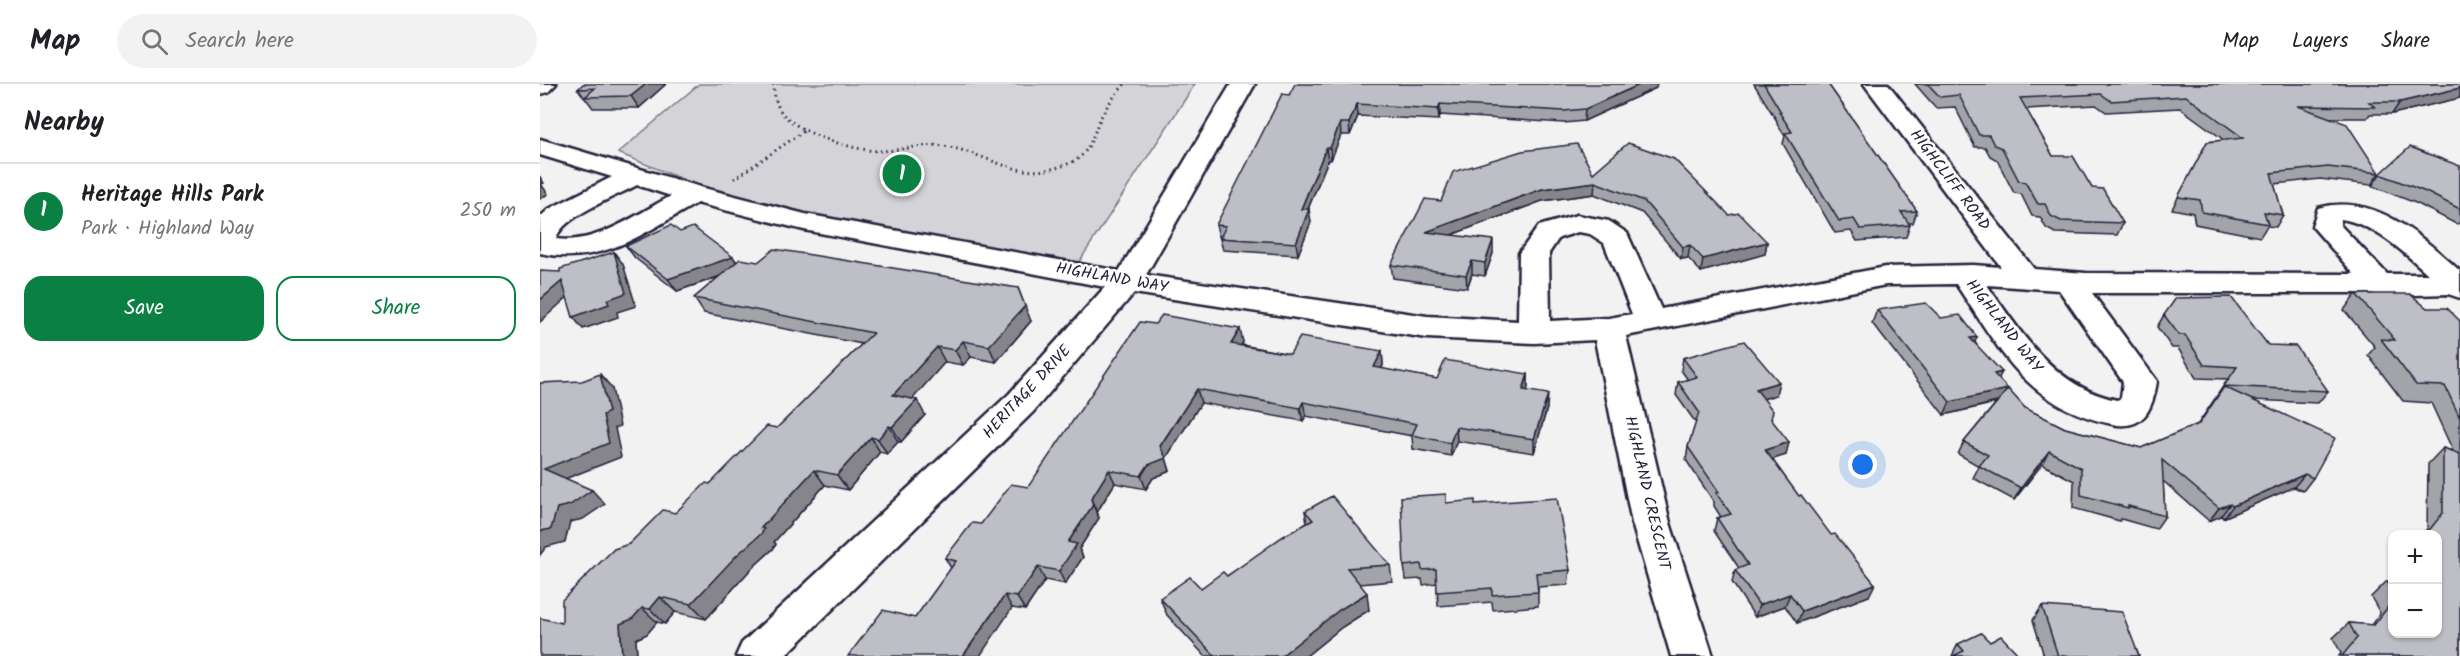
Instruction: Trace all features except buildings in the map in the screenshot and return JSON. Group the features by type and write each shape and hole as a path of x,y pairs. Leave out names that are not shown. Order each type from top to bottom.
{"street":[{"path":"540,87 544,84"},
{"name":"HERITAGE DRIVE","path":"757,656 1021,404 1127,282 1243,84"},
{"name":"HIGHCLIFF ROAD","path":"1876,84 2023,276"},
{"name":"HIGHLAND WAY","path":"540,147 699,195 804,222 1127,282 1427,327 1534,332 1608,329 1886,276 1964,274 2023,276 2068,281 2459,286"},
{"path":"635,176 559,215 544,229 540,244 560,249 581,248 614,236 699,195"},
{"name":"HIGHLAND WAY","path":"2381,286 2326,226 2328,214 2342,210 2386,227 2459,286"},
{"path":"1534,332 1534,253 1549,232 1577,223 1599,227 1617,238 1650,321"},
{"name":"HIGHLAND WAY","path":"1964,274 2043,377 2060,392 2095,409 2123,414 2138,403 2140,381 2068,281"},
{"name":"HIGHLAND CRESCENT","path":"1608,329 1651,523 1689,656"}],"path":[{"path":"773,84 779,108 786,117 808,129 866,151 944,146 1005,168 1037,171 1052,169 1075,161 1085,153 1110,103 1125,84"},
{"path":"699,195 808,129"}],"shaded area":[{"path":"699,84 1195,84 1079,262 841,226 719,194 618,153"}],"place":[{"name":"Heritage Hills Park","path":"902,174"}]}
